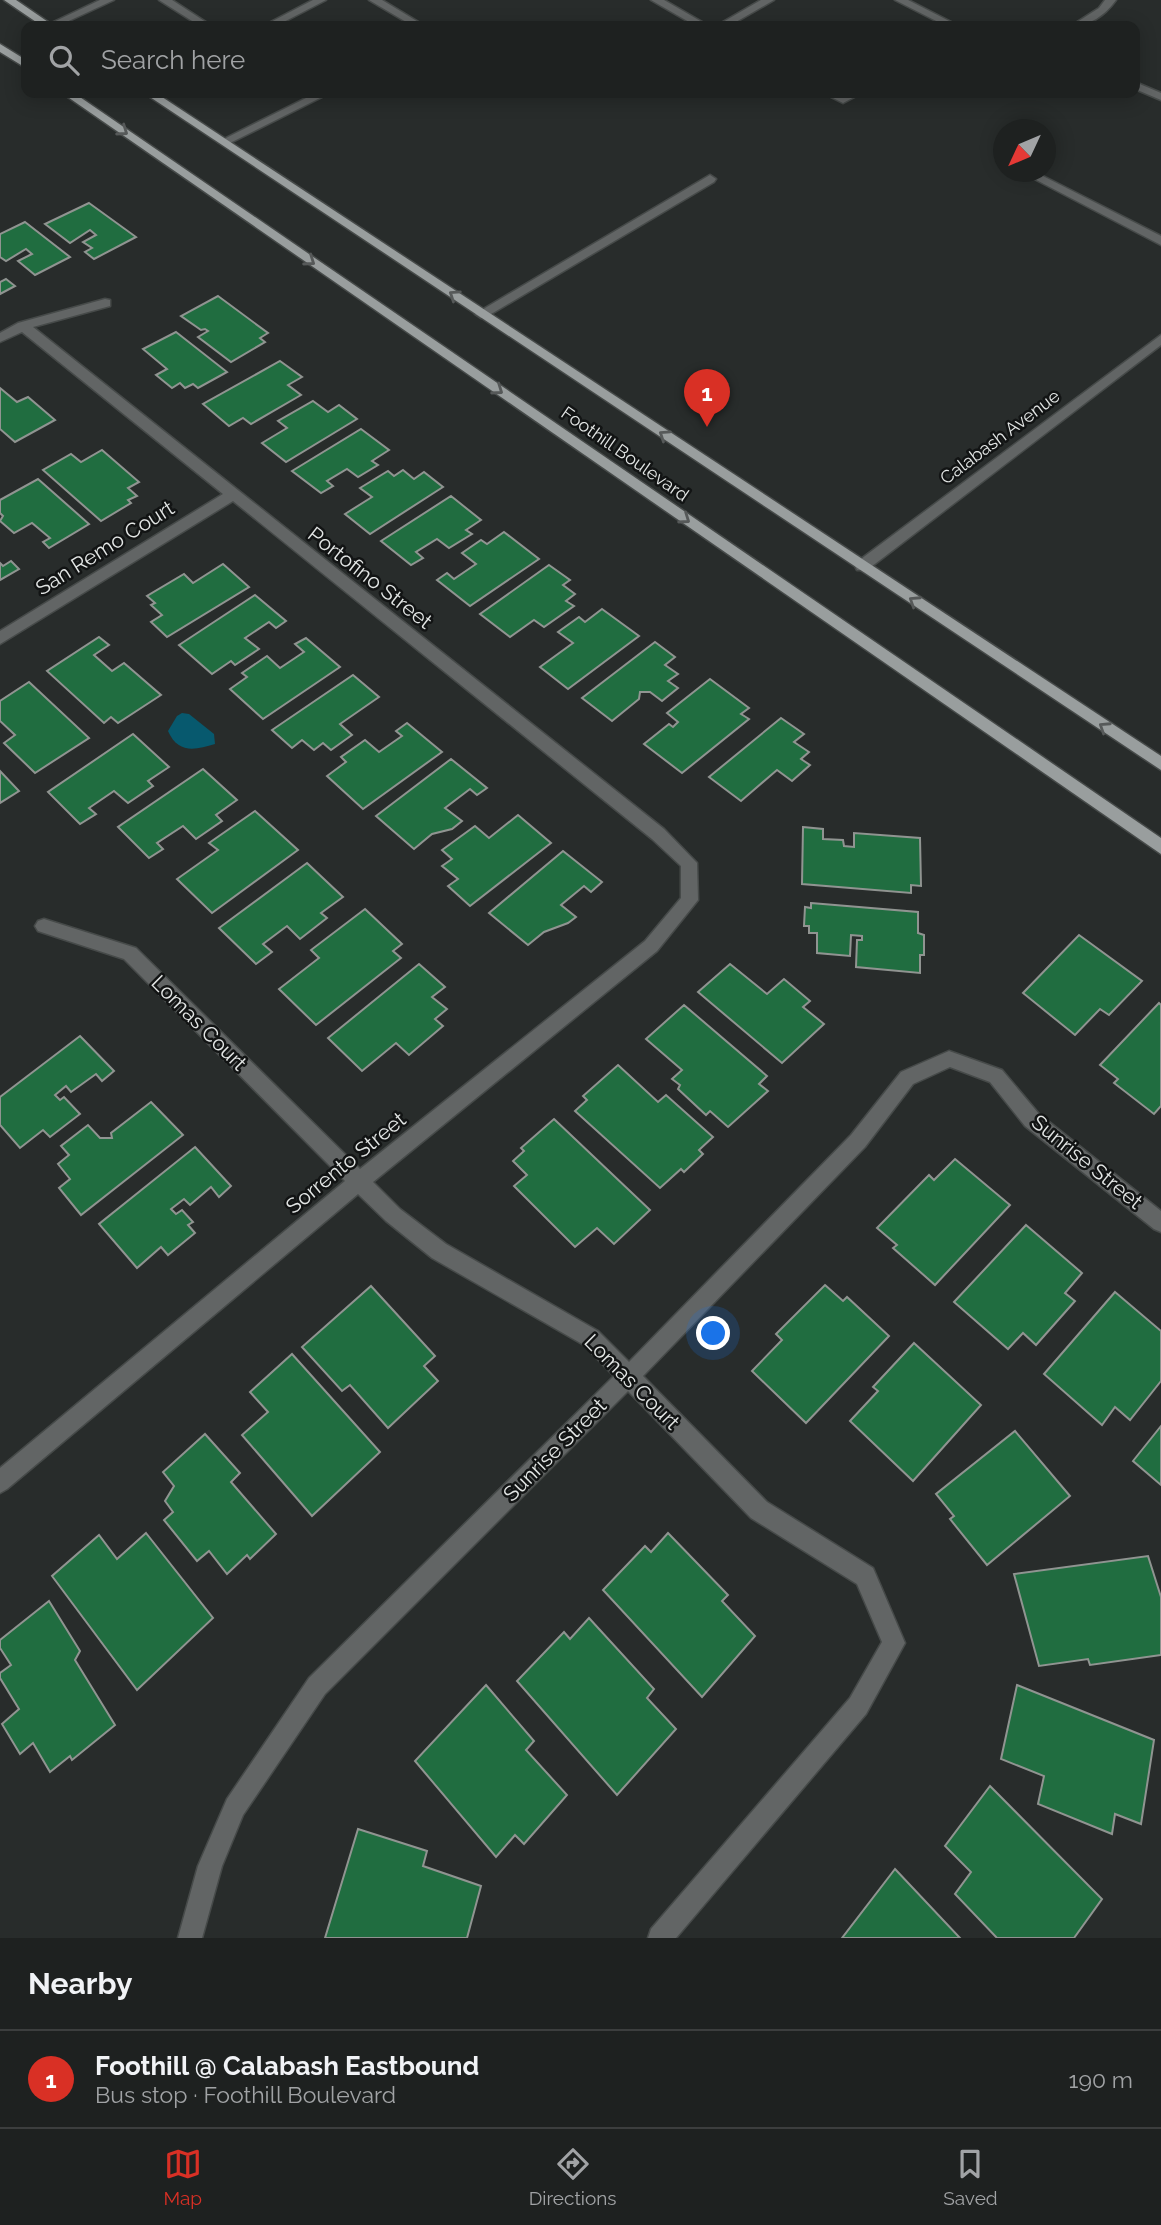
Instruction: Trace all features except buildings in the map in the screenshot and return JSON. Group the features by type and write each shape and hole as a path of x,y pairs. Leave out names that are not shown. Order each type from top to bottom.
{"main road":[{"path":"9,0 41,21"},
{"path":"0,47 21,62"},
{"name":"Foothill Boulevard","path":"74,98 1161,847"},
{"name":"Foothill Boulevard","path":"157,98 1161,764"}],"street":[{"path":"61,21 109,0"},
{"path":"164,0 199,21"},
{"path":"278,21 321,0"},
{"path":"374,0 410,21"},
{"path":"656,0 691,21"},
{"path":"730,21 769,0"},
{"path":"900,0 944,21"},
{"path":"1084,21 1103,10 1111,0"},
{"path":"1140,87 1161,97"},
{"path":"223,142 314,98"},
{"path":"481,314 710,179"},
{"path":"1046,182 1161,241"},
{"path":"0,338 23,326 105,303"},
{"name":"Portofino Street","path":"23,326 611,796 689,863"},
{"name":"Calabash Avenue","path":"862,566 1161,339"},
{"name":"San Remo Court","path":"0,638 232,495"},
{"name":"Sorrento Street","path":"0,1482 358,1182 651,946 689,900 689,863"},
{"name":"Lomas Court","path":"44,926 130,953 387,1210 439,1251 591,1338 759,1510 865,1576 894,1643 858,1706 660,1938"},
{"name":"Sunrise Street","path":"190,1938 210,1866 235,1807 317,1686 629,1376 858,1141 906,1077 949,1059 996,1076 1032,1120 1161,1223"}],"water":[{"path":"182,713 189,714 214,734 215,744 194,749 177,744 168,731 177,716"}],"place":[{"name":"Foothill @ Calabash Eastbound","path":"707,427"}]}
